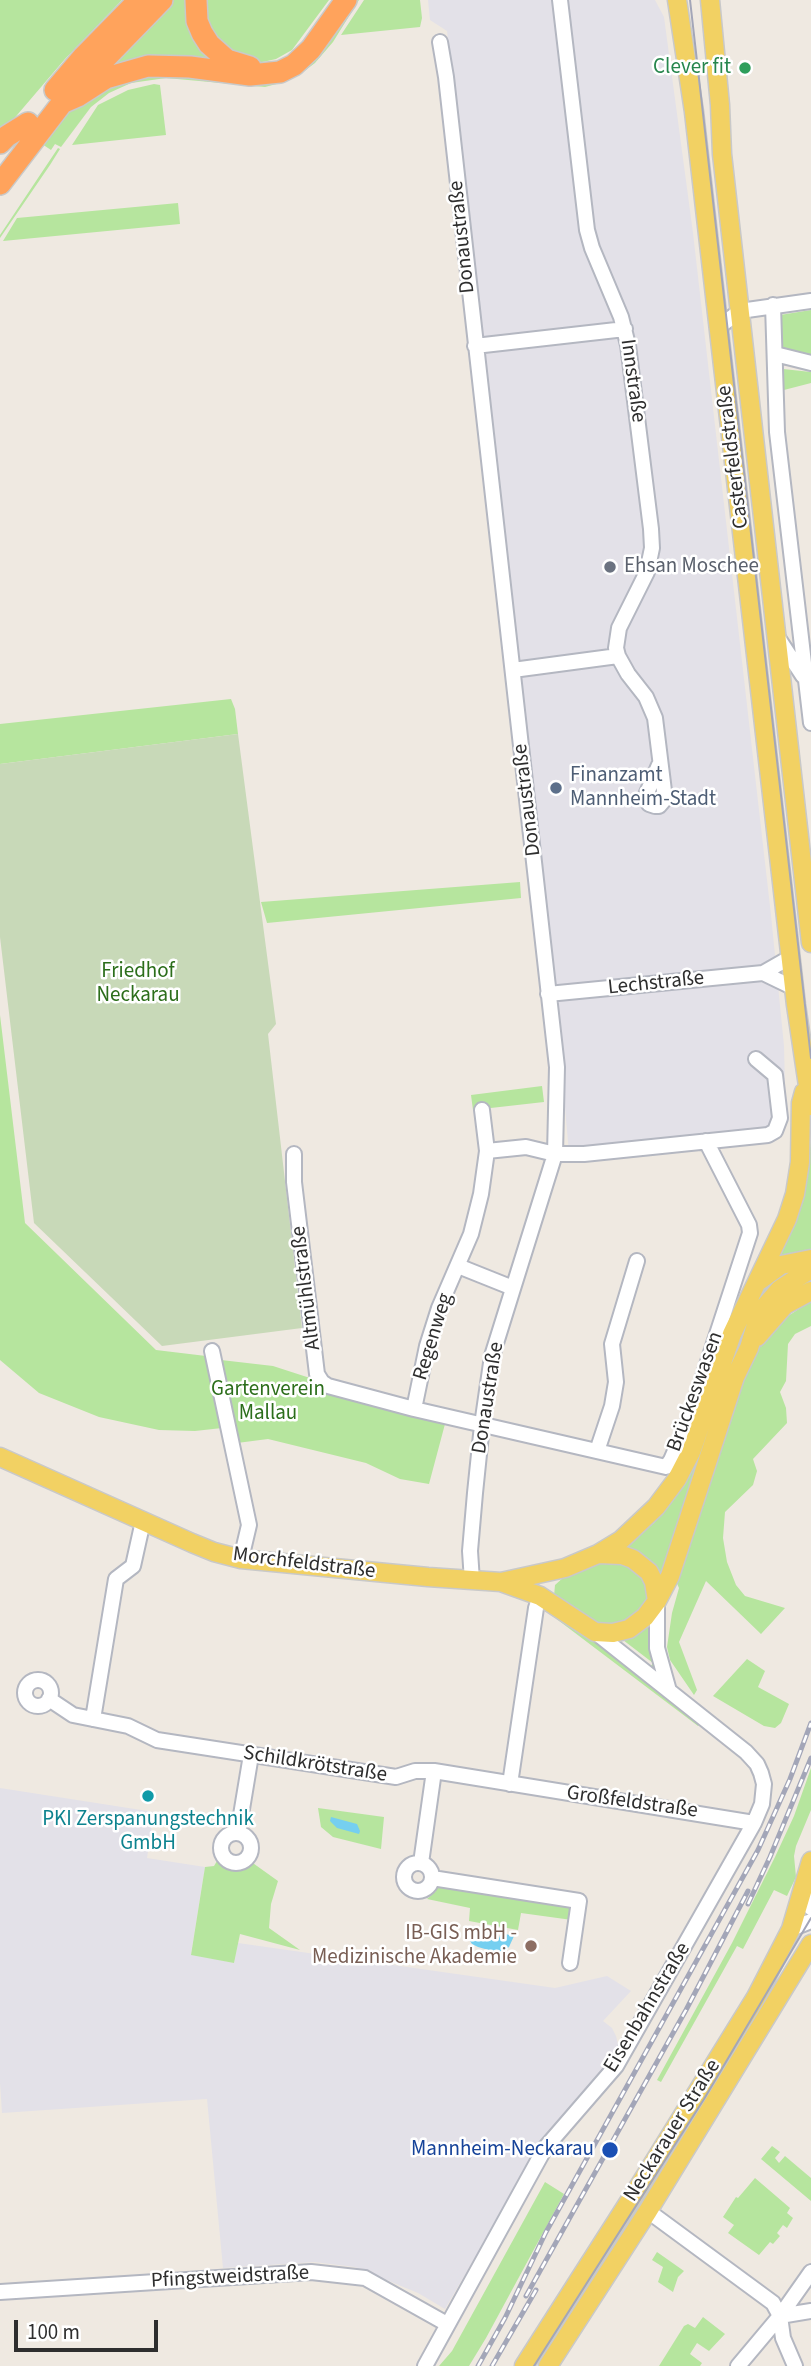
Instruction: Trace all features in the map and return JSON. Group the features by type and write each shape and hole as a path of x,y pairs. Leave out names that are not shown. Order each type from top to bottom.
{"highway":[{"path":"0,161 83,57 139,0"},
{"path":"0,184 62,103 162,0"},
{"path":"196,0 197,21 202,33 219,53 241,65 265,68 294,53 333,0"},
{"path":"62,103 106,78 148,66 179,66 250,75 280,72 306,55 346,0"},
{"path":"0,142 28,123"}],"main road":[{"name":"Casterfeldstraße","path":"677,0 694,112 806,1082"},
{"name":"Casterfeldstraße","path":"712,3 722,154 776,636 806,835 811,943"},
{"path":"806,1082 811,1106"},
{"name":"Morchfeldstraße","path":"0,1457 214,1552 242,1559 501,1582 565,1568 598,1554 621,1540 656,1507 677,1479 696,1442 732,1334 795,1194 800,1162 801,1103 806,1082"},
{"path":"753,1286 781,1265 811,1259"},
{"path":"595,1632 612,1633 629,1629 645,1617 657,1601 670,1576 735,1377 749,1348 760,1312 780,1289 811,1269"},
{"path":"749,1348 763,1328 785,1305 811,1291"},
{"path":"598,1554 622,1555 642,1565 654,1582 657,1601"},
{"name":"Morchfeldstraße","path":"540,1596 565,1568"},
{"name":"Morchfeldstraße","path":"501,1582 540,1596 595,1632"},
{"name":"Neckarauer Straße","path":"524,2366 756,1997 791,1929 811,1861"},
{"name":"Neckarauer Straße","path":"548,2366 648,2211 809,1949"}],"street":[{"name":"Innstraße","path":"560,0 587,230 625,329 652,548 647,572 620,628 617,640 618,656"},
{"name":"Donaustraße","path":"440,42 558,1067 555,1154 492,1356 482,1425 467,1580"},
{"path":"719,327 740,311 811,301"},
{"name":"Casterfeldstraße","path":"774,305 777,432 811,723"},
{"path":"475,345 625,329"},
{"path":"775,354 811,363"},
{"name":"Casterfeldstraße","path":"776,636 806,680"},
{"path":"513,670 618,656 651,707 657,735 659,765"},
{"name":"Lechstraße","path":"548,994 763,973 791,957"},
{"path":"763,973 794,988"},
{"path":"487,1151 526,1147 555,1154 584,1154 768,1135 779,1125 775,1075 756,1059"},
{"name":"Regenweg","path":"414,1409 427,1346 439,1308 471,1234 481,1194 487,1151 482,1110"},
{"name":"Brückeswasen","path":"482,1425 666,1467 691,1414 750,1233 749,1225 706,1142"},
{"name":"Altmühlstraße","path":"294,1154 293,1182 317,1374 322,1382 328,1386 482,1425"},
{"path":"597,1451 612,1406 616,1382 612,1344 637,1261"},
{"name":"Regenweg","path":"458,1266 513,1288"},
{"path":"212,1351 249,1525 242,1559"},
{"path":"93,1718 116,1579 133,1566 143,1521"},
{"path":"510,1784 540,1596"},
{"path":"657,1601 660,1677 669,1690 746,1752 757,1764 764,1784 764,1795 754,1823"},
{"path":"534,1623 557,1606"},
{"name":"Morchfeldstraße","path":"595,1632 660,1677"},
{"name":"Schildkrötstraße","path":"50,1699 66,1712 128,1726 157,1740 396,1777 415,1772 434,1772 510,1784"},
{"path":"238,1833 251,1755"},
{"path":"421,1863 434,1772"},
{"name":"Großfeldstraße","path":"510,1784 754,1823"},
{"name":"Eisenbahnstraße","path":"425,2366 545,2148 616,2066 754,1823"},
{"path":"421,1863 430,1869 432,1878 430,1885 424,1890 416,1891 408,1887 404,1879 411,1865 421,1863"},
{"path":"432,1878 579,1901 570,1963"},
{"path":"803,1887 811,1908"},
{"path":"791,1929 811,1921"},
{"path":"648,2211 773,2303 780,2316 783,2337 795,2366"},
{"name":"Pfingstweidstraße","path":"0,2292 311,2272 365,2278 447,2324"},
{"path":"738,2366 780,2316 811,2272"},
{"path":"780,2316 811,2311"}],"shaded area":[{"path":"428,0 655,0 664,17 693,233 771,915 784,1046 786,1126 569,1153 554,983 447,31 430,20"},
{"path":"0,1788 154,1812 147,1858 205,1867 191,1954 234,1963 238,1943 555,1988 607,1976 631,1991 603,2021 612,2028 620,2053 545,2138 445,2309 418,2293 355,2267 314,2262 223,2268 207,2099 2,2113"}],"green space":[{"path":"0,0 122,0 65,59 0,135"},
{"path":"171,0 192,0 223,61 106,70"},
{"path":"200,0 329,0 292,50 276,59 258,63 217,48"},
{"path":"349,0 359,0 333,42 315,63 299,75 265,87 166,78 131,83 109,93 91,107 61,147 55,144 51,150 42,144 75,104 125,75 265,78"},
{"path":"364,0 420,0 420,27 341,35"},
{"path":"160,85 166,135 72,145 98,105 128,90"},
{"path":"58,148 60,149 50,165 0,238 0,235"},
{"path":"178,203 180,224 3,241 17,218"},
{"path":"811,310 811,358 781,350 780,315"},
{"path":"783,369 811,372 811,383 784,390"},
{"path":"231,699 238,734 0,764 0,724"},
{"name":"Friedhof Neckarau","path":"238,734 276,1024 268,1034 302,1328 162,1346 34,1223 0,937 0,764"},
{"path":"520,882 521,898 267,923 261,902"},
{"name":"Gartenverein Mallau","path":"0,1015 25,1223 156,1350 206,1356 222,1428 195,1431 159,1430 99,1417 39,1393 0,1360"},
{"path":"542,1086 544,1102 473,1110 471,1095"},
{"path":"811,1140 811,1254 774,1263 808,1165"},
{"path":"799,1268 749,1321 659,1586 627,1625 592,1623 554,1596 555,1585 565,1576 594,1566 621,1550 654,1523 674,1498 692,1466 756,1294 777,1273"},
{"path":"811,1301 811,1326 795,1334 788,1344 786,1381 780,1392 786,1408 787,1423 753,1459 757,1471 753,1485 725,1512 723,1538 727,1562 736,1585 745,1596 785,1608 761,1634 706,1581 679,1642 697,1690 694,1695 670,1660 667,1647 679,1588 675,1579 743,1374 756,1350 779,1322"},
{"name":"Gartenverein Mallau","path":"221,1360 273,1366 310,1378 316,1388 328,1394 445,1424 429,1484 400,1479 366,1463 268,1439 237,1443"},
{"path":"558,1613 701,1722 698,1726 550,1614"},
{"path":"650,1623 655,1673 649,1669 653,1663 623,1640 618,1645 614,1638"},
{"path":"747,1659 765,1671 758,1687 789,1704 781,1723 775,1728 764,1726 713,1696"},
{"path":"811,1768 811,1810 796,1846 796,1877 787,1896 774,1890 743,1949 737,1946 661,2082 657,2080 732,1943 775,1857 794,1816"},
{"path":"318,1808 384,1817 381,1849 333,1837 321,1827"},
{"path":"217,1861 238,1867 250,1861 278,1881 271,1904 269,1928 300,1950 240,1934 234,1963 191,1955 205,1867 214,1866"},
{"path":"436,1886 574,1907 572,1920 521,1913 518,1930 469,1921 470,1908 427,1899 436,1891"},
{"path":"772,2146 780,2152 775,2158 779,2163 785,2156 811,2178 811,2201 761,2159"},
{"path":"755,2178 790,2208 787,2213 793,2218 787,2228 783,2225 777,2233 780,2236 773,2244 770,2242 759,2255 728,2233 734,2225 723,2217 736,2197 738,2198"},
{"path":"545,2182 564,2194 486,2338 469,2366 439,2366 452,2351"},
{"path":"657,2252 684,2271 678,2277 673,2292 658,2282 663,2267 652,2260"},
{"path":"703,2317 725,2334 709,2351 697,2343 690,2354 702,2363 700,2366 659,2366 684,2326 688,2324 695,2328"}],"water":[{"path":"331,1817 357,1824 359,1834 337,1828 330,1821"},
{"path":"468,1928 482,1930 481,1938 498,1941 501,1933 514,1936 509,1947 499,1953 472,1944 468,1938"}],"tram line":[{"path":"690,0 811,1058"},
{"path":"534,2366 704,2099 811,1918"}],"railway":[{"path":"478,2366 505,2318 546,2232 758,1850 790,1779 811,1723"},
{"path":"748,1904 811,1758"},
{"path":"526,2296 686,2010 748,1891"},
{"path":"492,2366 536,2290"}],"place":[{"name":"Clever fit","path":"745,68"},
{"name":"Ehsan Moschee","path":"610,567"},
{"name":"Finanzamt Mannheim-Stadt","path":"556,788"},
{"name":"PKI Zerspanungstechnik GmbH","path":"148,1796"},
{"name":"IB-GIS mbH - Medizinische Akademie","path":"531,1946"},
{"name":"Mannheim-Neckarau","path":"610,2150"}]}
